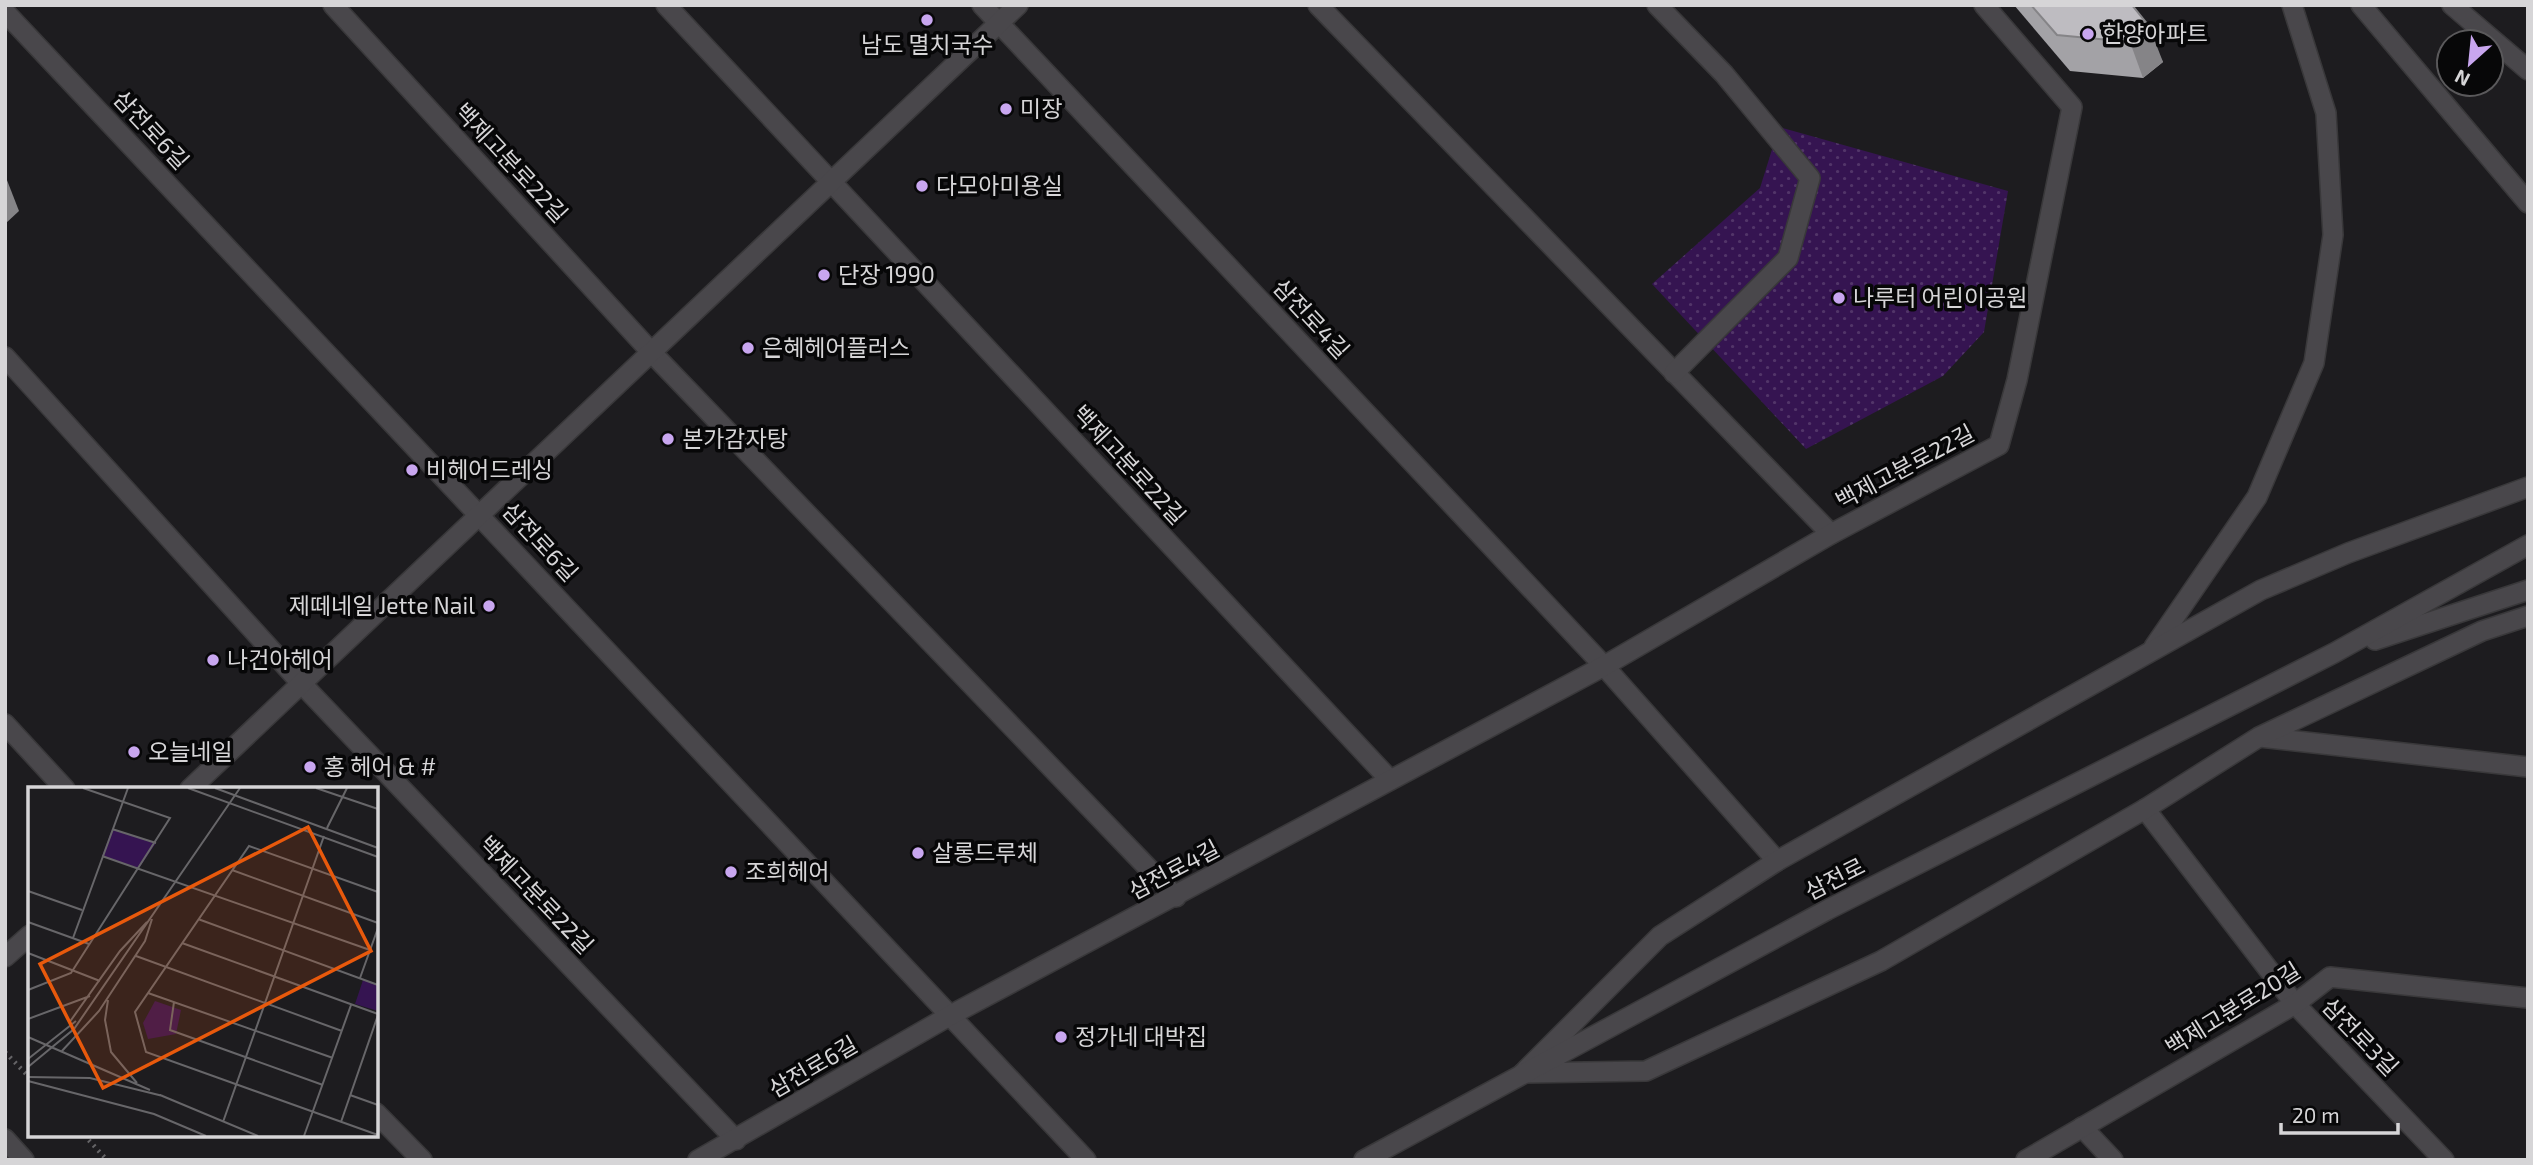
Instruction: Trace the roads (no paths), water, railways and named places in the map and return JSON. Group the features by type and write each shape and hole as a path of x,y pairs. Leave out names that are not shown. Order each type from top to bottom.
{"street":[{"path":"5,11 10,5"},
{"name":"백제고분로22길","path":"333,5 653,354 1176,897"},
{"name":"백제고분로22길","path":"666,5 1390,780"},
{"name":"삼전로4길","path":"982,5 1604,666 1777,861"},
{"path":"192,787 653,354 1018,5"},
{"name":"백제고분로22길","path":"1318,5 1830,534 1999,445 2017,380 2072,107 1984,5"},
{"path":"1657,5 1724,74 1810,178 1788,258 1674,373"},
{"path":"2151,652 2257,497 2314,363 2333,235 2326,113 2292,5"},
{"path":"2361,5 2528,203"},
{"path":"2452,5 2528,70"},
{"name":"삼전로6길","path":"5,11 1086,1160"},
{"name":"백제고분로22길","path":"5,357 301,683 736,1140"},
{"path":"1523,1073 1660,936 1777,861 2151,652 2286,580 2348,553 2528,487"},
{"name":"삼전로4길","path":"951,1016 1604,666 1830,534"},
{"path":"2334,653 2528,545"},
{"path":"2334,653 2528,590"},
{"path":"1523,1073 1646,1071 1881,961 2145,809 2259,737 2482,631 2528,616"},
{"name":"삼전로","path":"1364,1160 1827,911 2334,653"},
{"path":"5,724 63,787"},
{"path":"2259,737 2528,766"},
{"name":"삼전로3길","path":"2145,809 2295,1004 2444,1160"},
{"path":"5,957 28,937"},
{"name":"백제고분로20길","path":"2026,1160 2295,1004 2330,977 2528,998"},
{"name":"삼전로6길","path":"698,1160 951,1016"},
{"path":"378,1115 422,1160"},
{"path":"2082,1127 2113,1160"},
{"path":"5,1139 24,1160"}],"place":[{"name":"남도 멸치국수","path":"927,20"},
{"name":"한양아파트","path":"2088,34"},
{"name":"미장","path":"1006,109"},
{"name":"다모아미용실","path":"922,186"},
{"name":"단장 1990","path":"824,275"},
{"name":"나루터 어린이공원","path":"1839,298"},
{"name":"은혜헤어플러스","path":"748,348"},
{"name":"본가감자탕","path":"668,439"},
{"name":"비헤어드레싱","path":"412,470"},
{"name":"제떼네일 Jette Nail","path":"489,606"},
{"name":"나건아헤어","path":"213,660"},
{"name":"오늘네일","path":"134,752"},
{"name":"홍 헤어 & #","path":"310,767"},
{"name":"살롱드루체","path":"918,853"},
{"name":"조희헤어","path":"731,872"},
{"name":"정가네 대박집","path":"1061,1037"}]}
